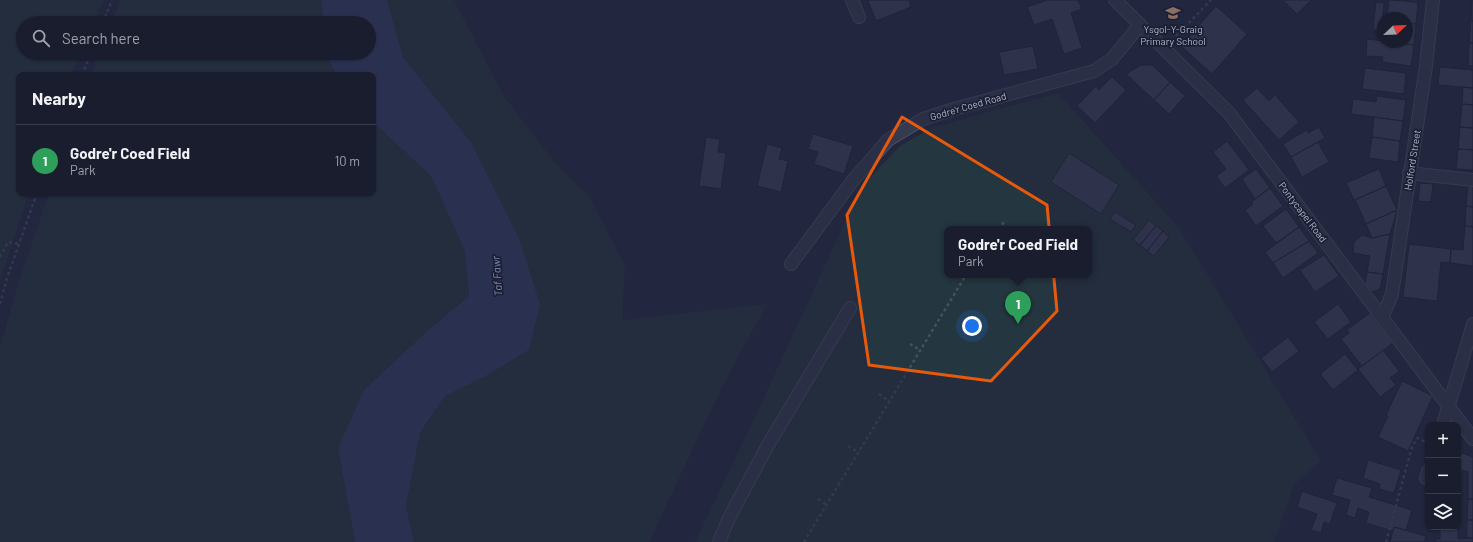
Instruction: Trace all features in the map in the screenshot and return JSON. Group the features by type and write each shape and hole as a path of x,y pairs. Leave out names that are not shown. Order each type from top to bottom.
{"street":[{"path":"852,0 858,17"},
{"name":"Pontycapel Road","path":"1115,0 1229,113 1473,439"},
{"name":"Holford Street","path":"1382,318 1392,294 1426,66 1433,0"},
{"name":"Godre'r Coed Road","path":"791,264 854,179 888,140 923,119 954,109 1094,71 1112,59 1140,25"},
{"path":"1410,173 1473,180"},
{"path":"719,542 729,518 768,445 850,308"},
{"path":"1445,422 1473,324"}],"path":[{"path":"106,16 112,0"},
{"path":"1165,48 1211,0"},
{"path":"83,72 88,60"},
{"path":"0,304 36,196"},
{"path":"1001,226 1006,220"},
{"path":"0,257 8,242 19,244"},
{"path":"804,542 964,278"},
{"path":"910,344 920,350"},
{"path":"879,394 889,401"},
{"path":"1386,542 1412,447 1417,438 1425,442"},
{"path":"848,446 858,452"},
{"path":"818,499 827,505"}],"highlighted area":[{"path":"902,117 1047,205 1057,311 991,381 869,365 847,215"}],"shaded area":[{"path":"0,0 104,0 97,16 16,16 16,60 78,60 72,72 16,72 16,196 28,196 0,281"},
{"path":"120,0 321,0 323,16 114,16"},
{"path":"387,0 454,0 503,95 553,160 589,196 625,266 622,320 767,304 723,385 649,542 414,542 406,506 420,434 445,396 484,377 529,350 518,236 471,142 403,57"},
{"path":"96,60 329,60 335,72 92,72"},
{"path":"1058,93 1179,228 1321,461 1294,485 1274,542 695,542 748,432 861,187 900,146 931,128"},
{"path":"376,125 431,176 465,251 469,296 426,332 364,390 338,448 355,542 0,542 0,347 19,281 48,196 376,196"}],"water":[{"name":"Taf Fawr","path":"321,0 387,0 403,57 471,142 518,236 540,304 529,350 484,377 445,396 420,433 406,506 414,542 355,542 338,448 364,390 426,332 469,296 465,251 431,176 376,125 376,72 335,72 329,60 376,60 376,16 323,16"}],"building":[{"path":"909,0 911,7 876,21 868,1"},
{"path":"1047,0 1078,0 1082,9 1071,13 1082,48 1064,54 1052,19 1034,25 1027,7"},
{"path":"1283,0 1311,0 1297,14"},
{"path":"1389,0 1418,2 1416,24 1413,24 1413,12 1388,12"},
{"path":"1396,0 1418,0 1418,2"},
{"path":"1473,0 1473,21 1471,20"},
{"path":"1376,2 1384,3 1383,12 1377,12 1377,30 1373,30"},
{"path":"1216,6 1247,34 1212,74 1181,46"},
{"path":"1471,20 1473,21 1473,43 1469,43"},
{"path":"1413,24 1416,24 1413,45"},
{"path":"1367,39 1377,40 1377,48 1413,48 1414,45 1411,66 1382,62 1383,57 1366,56"},
{"path":"1469,43 1473,43 1473,66 1468,66"},
{"path":"1033,46 1038,69 1004,75 999,52"},
{"path":"1141,65 1152,65 1170,82 1154,100 1126,74"},
{"path":"1440,67 1473,70 1473,88 1438,85"},
{"path":"1365,68 1406,73 1404,94 1362,89"},
{"path":"1112,77 1126,90 1095,123 1077,106 1096,86 1099,90"},
{"path":"1170,82 1185,96 1169,114 1154,100"},
{"path":"1463,87 1473,88 1473,105 1462,104"},
{"path":"1257,88 1269,101 1275,95 1299,122 1279,140 1243,100"},
{"path":"1377,96 1406,100 1403,121 1351,114 1353,99 1376,102"},
{"path":"1462,104 1473,105 1473,128 1460,127"},
{"path":"1374,117 1403,121 1400,141 1372,137"},
{"path":"1319,127 1325,138 1291,157 1283,144 1307,130 1308,133"},
{"path":"1460,127 1473,128 1473,150 1458,149"},
{"path":"813,134 853,146 844,174 814,164 818,152 808,149"},
{"path":"706,137 720,139 718,152 726,153 721,189 699,186"},
{"path":"1372,137 1400,141 1398,162 1369,158"},
{"path":"1227,141 1249,170 1225,188 1216,176 1226,169 1213,152"},
{"path":"1318,142 1329,162 1302,177 1291,157"},
{"path":"767,144 782,148 779,159 788,161 781,192 757,186"},
{"path":"1458,149 1473,150 1473,170 1456,169"},
{"path":"1069,153 1119,185 1101,214 1051,182"},
{"path":"1256,169 1270,188 1255,199 1242,179"},
{"path":"1379,169 1386,186 1354,200 1346,183"},
{"path":"1420,183 1433,184 1431,202 1418,201"},
{"path":"1386,186 1397,210 1366,224 1355,200"},
{"path":"1468,186 1473,186 1473,207 1466,206"},
{"path":"1270,188 1283,206 1256,226 1245,210 1253,204 1251,202"},
{"path":"1466,206 1473,207 1473,227 1465,226"},
{"path":"1286,209 1299,227 1276,243 1263,226"},
{"path":"1397,210 1390,234 1372,238 1366,224"},
{"path":"1115,212 1136,225 1131,232 1110,219"},
{"path":"1149,220 1156,226 1140,245 1133,240"},
{"path":"1156,226 1163,231 1147,251 1140,245"},
{"path":"1465,226 1473,227 1473,266 1450,263 1451,249 1463,250"},
{"path":"1299,227 1309,241 1273,263 1265,252"},
{"path":"1163,231 1169,237 1154,256 1147,251"},
{"path":"1390,234 1383,274 1367,272 1370,256 1353,253 1354,242 1362,235 1372,238"},
{"path":"1309,241 1318,253 1283,278 1273,263"},
{"path":"1409,244 1451,249 1450,263 1441,262 1437,301 1403,297"},
{"path":"1324,255 1339,276 1315,292 1300,270"},
{"path":"1367,272 1383,274 1380,289 1372,292 1365,284"},
{"path":"1338,304 1351,322 1328,339 1314,322"},
{"path":"1370,313 1393,343 1362,366 1341,339 1349,333 1347,330"},
{"path":"1288,337 1299,351 1272,372 1261,358"},
{"path":"1383,350 1399,371 1390,378 1396,385 1380,397 1358,369"},
{"path":"1345,354 1358,370 1333,390 1320,374"},
{"path":"1402,381 1433,396 1408,451 1378,437 1388,416 1386,415"},
{"path":"1461,453 1473,457 1473,499 1468,499 1468,472 1461,470"},
{"path":"1368,460 1401,470 1394,493 1379,489 1380,484 1363,478"},
{"path":"1337,478 1372,488 1369,497 1412,510 1406,530 1394,527 1393,531 1366,523 1369,512 1358,508 1355,518 1346,515 1350,500 1332,495"},
{"path":"1302,491 1337,503 1330,524 1324,522 1321,533 1311,530 1317,514 1297,507"},
{"path":"1468,499 1473,499 1473,520 1467,520"},
{"path":"1467,520 1473,520 1473,538 1467,538"},
{"path":"1394,527 1426,536 1424,542 1390,542"},
{"path":"1440,530 1458,530 1458,539 1473,538 1473,542 1436,542 1436,539 1440,539"}],"place":[{"name":"Ysgol-Y-Graig Primary School","path":"1173,13"},
{"name":"Godre'r Coed Field","path":"1018,324"}]}
